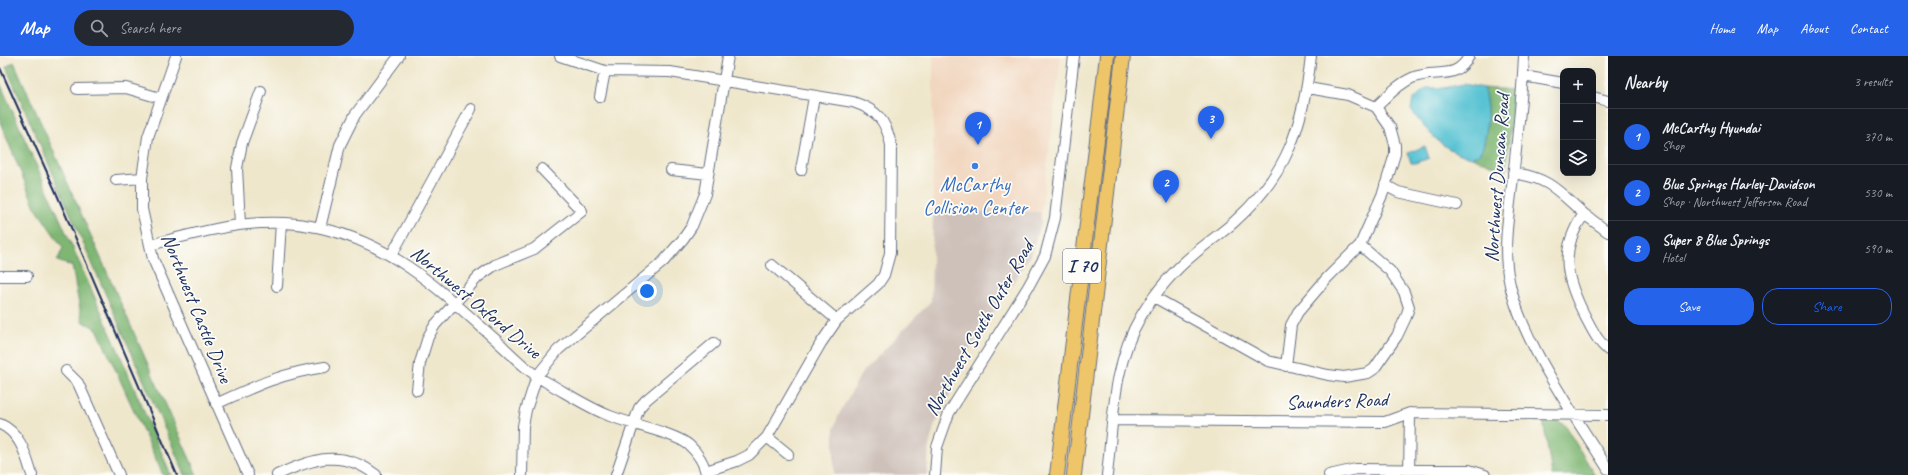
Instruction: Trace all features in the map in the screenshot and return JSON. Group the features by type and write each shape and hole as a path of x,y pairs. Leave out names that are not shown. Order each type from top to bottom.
{"highway":[{"name":"I 70","path":"1057,475 1107,56"},
{"name":"I 70","path":"1074,475 1124,56"}],"street":[{"name":"Northwest Castle Drive","path":"176,56 160,98 148,138 142,178 142,209 153,259 248,475"},
{"path":"320,228 340,145 355,115 399,56"},
{"path":"560,56 605,71 670,72 814,97 853,102 873,111 884,125 891,145 890,252 888,263 878,284 837,320 821,343 767,437 748,455 706,473"},
{"path":"522,475 523,426 526,410 537,376 558,350 663,262 683,239 699,211 708,174 728,56"},
{"name":"Northwest South Outer Road","path":"935,475 936,447 949,413 1028,287 1045,256 1055,218 1074,56"},
{"path":"1107,475 1122,364 1130,338 1154,297 1178,269 1234,222 1269,185 1289,152 1297,131 1308,88 1312,56"},
{"path":"1376,107 1393,90 1412,78 1424,74 1452,72 1461,69 1469,56"},
{"name":"Northwest Duncan Road","path":"1524,56 1506,248 1509,280 1516,305 1529,335 1573,414 1608,469"},
{"path":"600,97 605,71"},
{"path":"1523,76 1560,83"},
{"path":"77,89 126,88 160,98"},
{"path":"1286,366 1291,325 1298,312 1327,278 1360,245 1385,185 1393,161 1395,145 1390,127 1376,107 1348,95 1308,88"},
{"path":"240,224 237,168 242,143 261,91"},
{"path":"801,170 814,97"},
{"path":"1596,98 1608,101"},
{"path":"391,256 471,109"},
{"path":"417,390 420,363 428,337 435,325 454,303 478,277 490,269 534,249 582,211 542,169"},
{"path":"671,170 708,174"},
{"path":"1513,173 1543,180 1608,232"},
{"path":"116,180 142,178"},
{"path":"1385,185 1398,192 1457,205"},
{"path":"1584,214 1570,236 1568,246 1568,268 1577,301 1597,338 1608,350"},
{"path":"277,286 281,223"},
{"name":"Northwest Oxford Drive","path":"150,245 204,230 240,224 281,223 320,228 360,241 417,271 537,376 598,410 677,438 688,444 697,453 706,473"},
{"path":"1154,297 1268,361 1344,377 1368,373 1374,369 1397,336 1406,317 1409,306 1404,292 1390,271 1360,245"},
{"path":"772,265 837,320"},
{"path":"0,276 27,276"},
{"path":"616,475 632,423 639,408 646,400 714,343"},
{"path":"216,404 279,376 303,370 325,368"},
{"path":"66,371 78,383 119,475"},
{"path":"1409,472 1410,413"},
{"name":"Saunders Road","path":"1114,420 1385,422 1410,413 1608,415"},
{"path":"0,424 9,430 20,442 32,475"},
{"path":"767,437 788,454"},
{"path":"276,475 306,462 329,458 354,462 376,475"},
{"path":"1329,475 1356,469 1409,472 1469,470 1485,475"}],"shaded area":[{"path":"933,56 1061,56 1041,212 933,212"},
{"path":"933,212 1041,212 1041,225 1030,256 957,369 954,385 934,427 929,446 927,475 834,475 834,429 838,416 861,374 931,301"}],"green space":[{"path":"14,62 197,475 185,475 6,67"},
{"path":"0,83 118,350 171,475 163,475 97,329 82,321 72,266 57,261 63,248 35,207 0,122"},
{"path":"1483,88 1514,90 1506,171 1472,157 1479,154 1485,140 1487,112"},
{"path":"1543,420 1555,421 1564,424 1595,475 1552,475"}],"water":[{"path":"1464,84 1483,88 1487,112 1485,140 1479,154 1472,157 1453,151 1444,146 1430,133 1411,110 1413,100 1426,88 1444,88"},
{"path":"1425,146 1429,158 1411,163 1408,153"}],"railway":[{"path":"0,68 55,190 177,475"}],"place":[{"name":"Super 8 Blue Springs","path":"1211,139"},
{"name":"McCarthy Hyundai","path":"978,145"},
{"name":"McCarthy Collision Center","path":"975,166"},
{"name":"Blue Springs Harley-Davidson","path":"1166,203"}]}
